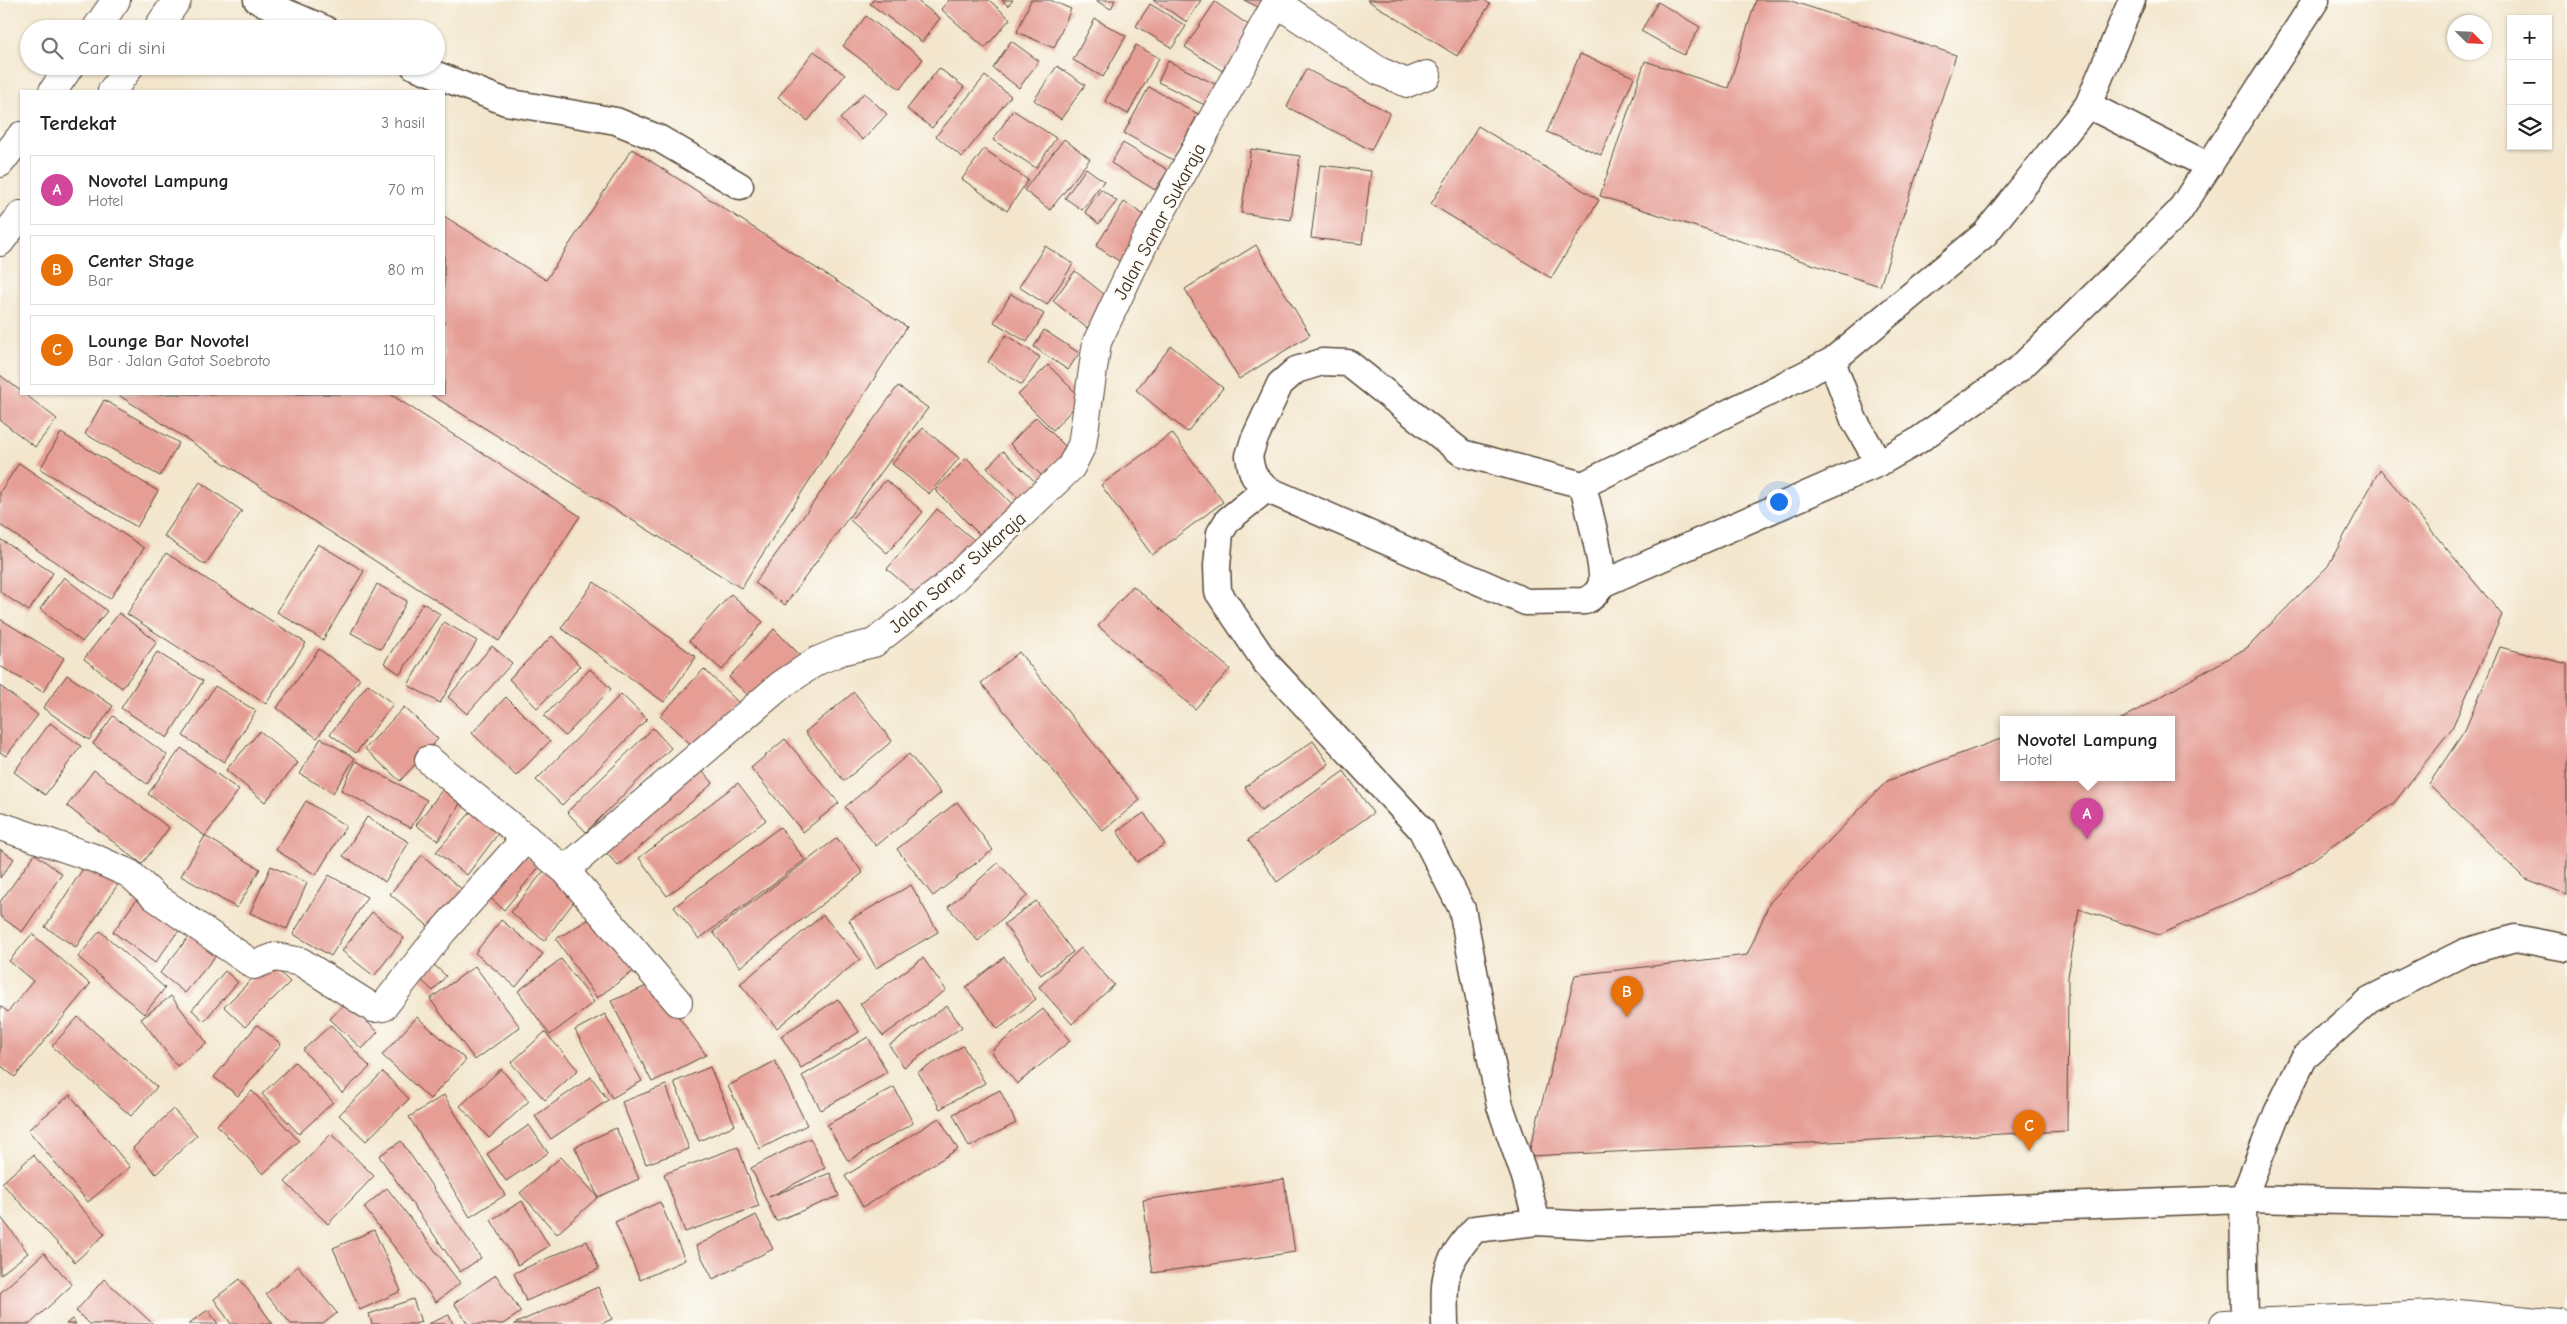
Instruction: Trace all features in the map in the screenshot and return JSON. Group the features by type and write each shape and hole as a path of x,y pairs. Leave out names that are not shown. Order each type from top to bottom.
{"main road":[{"path":"102,20 116,0"},
{"path":"163,20 177,0"},
{"path":"1278,1 1379,71 1408,83 1427,75"},
{"name":"Jalan Sanar Sukaraja","path":"565,870 781,685 817,661 841,651 874,642 944,588 1071,467 1082,445 1097,342 1144,243 1278,1"},
{"path":"54,90 64,75"},
{"path":"113,90 124,75"},
{"path":"0,163 20,137"},
{"path":"0,242 20,216"},
{"path":"429,760 565,870 678,1002"},
{"path":"0,826 94,858 130,874 155,897 254,965 276,956 301,962 373,1008 383,1007 442,932 526,838"},
{"path":"2235,1324 2458,1314 2559,1324"}],"lane":[{"path":"257,0 304,20"},
{"path":"2132,0 2088,104 1985,234 1832,361 1583,485 1462,453 1348,363 1322,362 1296,370 1280,384 1254,440 1249,456 1254,476 1266,489 1526,602 1585,601 1592,598 1602,584 1879,463 1916,442 2020,368 2179,212 2316,0"},
{"path":"437,75 506,102 616,122 660,139 740,186"},
{"path":"2088,104 2208,166"},
{"path":"1832,361 1854,420 1879,463"},
{"path":"1583,485 1600,563 1602,584"},
{"path":"1266,489 1228,520 1220,533 1217,566 1218,592 1266,663 1421,829 1462,909 1500,1106 1525,1176 1537,1222"},
{"path":"2235,1324 2243,1199 2277,1113 2304,1058 2369,1000 2465,952 2515,938 2567,948"},
{"path":"1445,1324 1446,1274 1455,1251 1475,1229 1537,1222 1588,1225 2243,1199 2567,1205"}],"building":[{"path":"873,0 916,0 940,18 922,42 870,4"},
{"path":"949,0 989,0 1010,19 985,48 941,9"},
{"path":"1002,0 1013,0 1008,6"},
{"path":"1031,0 1050,0 1071,9 1054,48 1017,32"},
{"path":"1095,0 1115,0 1111,9"},
{"path":"1153,0 1201,0 1187,22"},
{"path":"1244,0 1262,0 1258,7"},
{"path":"1367,0 1484,0 1490,4 1457,56"},
{"path":"1756,0 1788,0 1956,55 1880,286 1600,196 1645,61 1728,88"},
{"path":"1215,2 1253,28 1224,72 1185,47"},
{"path":"1658,2 1700,27 1684,55 1641,31"},
{"path":"1150,4 1186,26 1172,48 1136,26"},
{"path":"866,16 923,59 900,89 843,46"},
{"path":"1095,19 1126,36 1103,77 1073,60"},
{"path":"1011,41 1039,61 1019,88 993,68"},
{"path":"1136,45 1159,58 1128,114 1105,101"},
{"path":"814,51 845,75 808,121 778,97"},
{"path":"1580,54 1634,77 1601,155 1547,132"},
{"path":"1168,61 1223,88 1213,109 1158,82"},
{"path":"1057,66 1085,85 1061,119 1034,100"},
{"path":"939,68 964,87 932,128 907,109"},
{"path":"1306,69 1390,113 1371,150 1287,107"},
{"path":"985,76 1011,96 962,157 936,136"},
{"path":"1149,87 1198,114 1173,160 1124,133"},
{"path":"864,93 887,114 863,140 840,119"},
{"path":"1013,110 1056,138 1036,168 993,140"},
{"path":"1478,126 1599,200 1551,278 1431,204"},
{"path":"1064,139 1090,159 1050,210 1024,190"},
{"path":"1123,143 1168,170 1155,190 1111,163"},
{"path":"632,149 907,327 741,588 432,395 445,395 445,217 546,280"},
{"path":"984,149 1028,180 1007,211 962,179"},
{"path":"1251,149 1300,156 1291,220 1241,213"},
{"path":"1320,165 1371,171 1362,244 1311,238"},
{"path":"1086,168 1104,181 1082,210 1065,198"},
{"path":"1101,189 1117,201 1099,224 1085,212"},
{"path":"1124,202 1150,219 1122,263 1096,246"},
{"path":"1256,245 1310,335 1239,379 1185,289"},
{"path":"1045,246 1073,264 1047,305 1019,287"},
{"path":"1075,271 1110,299 1087,328 1053,301"},
{"path":"1011,294 1044,314 1027,342 994,322"},
{"path":"1044,330 1079,353 1068,370 1034,347"},
{"path":"1006,335 1040,357 1022,385 988,362"},
{"path":"1171,346 1223,388 1187,432 1136,390"},
{"path":"1048,365 1082,399 1053,430 1018,395"},
{"path":"0,375 20,390 20,395 26,395 57,419 35,447 0,420"},
{"path":"898,386 928,408 785,605 755,583"},
{"path":"119,395 392,395 580,516 499,641"},
{"path":"104,400 179,443 160,476 85,434"},
{"path":"1036,417 1076,457 1049,483 1010,444"},
{"path":"923,428 959,458 929,494 892,464"},
{"path":"61,433 158,491 137,527 40,469"},
{"path":"1172,433 1223,502 1152,555 1101,485"},
{"path":"1003,451 1044,490 1028,507 987,468"},
{"path":"967,458 1014,506 982,537 935,490"},
{"path":"19,463 144,548 110,599 0,525 0,492"},
{"path":"2380,469 2502,615 2452,728 2394,803 2292,874 2159,935 2079,909 2068,977 2067,1131 1528,1156 1575,975 1747,955 1770,902 1887,781 2000,739 2000,781 2175,781 2175,716 2127,716 2248,647 2328,566"},
{"path":"886,480 923,512 887,553 850,520"},
{"path":"200,482 242,511 205,565 164,536"},
{"path":"937,509 974,540 924,601 887,569"},
{"path":"0,539 53,573 29,611 0,592"},
{"path":"318,544 364,571 323,640 277,612"},
{"path":"166,553 306,643 266,704 127,614"},
{"path":"64,577 107,611 82,642 40,609"},
{"path":"594,582 696,657 664,702 561,628"},
{"path":"377,584 407,601 381,649 351,633"},
{"path":"1133,586 1230,669 1195,709 1098,626"},
{"path":"731,594 763,622 722,670 689,641"},
{"path":"423,603 440,614 400,674 384,663"},
{"path":"119,613 157,642 122,688 84,659"},
{"path":"0,619 64,658 43,692 0,666"},
{"path":"444,622 477,641 440,703 408,685"},
{"path":"774,629 800,655 755,702 729,677"},
{"path":"552,636 580,666 537,708 509,679"},
{"path":"492,646 512,663 467,714 448,697"},
{"path":"2500,647 2567,664 2567,895 2524,878 2429,784 2465,730"},
{"path":"319,649 360,679 317,738 277,708"},
{"path":"157,652 203,681 167,738 121,708"},
{"path":"1019,652 1140,800 1103,831 981,683"},
{"path":"590,669 611,689 565,736 544,716"},
{"path":"704,669 739,703 696,749 660,716"},
{"path":"67,675 113,706 89,740 43,708"},
{"path":"368,684 393,704 356,753 330,734"},
{"path":"0,686 38,715 6,756 0,752"},
{"path":"215,686 256,711 224,762 183,736"},
{"path":"854,692 892,741 844,781 805,732"},
{"path":"621,694 647,719 562,805 536,780"},
{"path":"506,697 550,741 516,776 472,733"},
{"path":"404,707 438,739 400,781 365,749"},
{"path":"113,716 167,755 147,784 93,744"},
{"path":"50,723 81,746 45,795 14,772"},
{"path":"653,728 671,748 586,832 567,812"},
{"path":"260,731 298,763 265,802 226,770"},
{"path":"321,738 355,758 333,793 300,774"},
{"path":"785,739 839,803 803,832 751,768"},
{"path":"1313,741 1329,764 1261,811 1245,787"},
{"path":"181,748 239,790 205,836 148,794"},
{"path":"909,754 941,793 876,846 845,807"},
{"path":"356,761 427,800 411,828 341,790"},
{"path":"697,765 713,783 618,866 602,848"},
{"path":"94,770 169,828 142,864 67,806"},
{"path":"1344,771 1373,813 1277,882 1248,840"},
{"path":"449,781 465,795 438,841 416,825"},
{"path":"738,783 766,820 667,896 639,858"},
{"path":"306,801 346,826 316,875 276,850"},
{"path":"957,802 993,850 933,896 897,849"},
{"path":"478,804 504,826 467,875 436,852"},
{"path":"1144,813 1165,844 1137,862 1117,831"},
{"path":"367,817 409,842 385,882 343,856"},
{"path":"780,827 805,860 699,939 674,907"},
{"path":"205,836 260,869 237,908 181,876"},
{"path":"837,838 863,873 740,967 713,932"},
{"path":"0,849 14,859 0,878"},
{"path":"522,852 539,867 504,910 486,894"},
{"path":"35,854 62,874 22,932 0,916 0,902"},
{"path":"422,855 465,892 433,930 390,894"},
{"path":"998,863 1028,895 978,941 948,907"},
{"path":"86,864 118,884 76,947 45,927"},
{"path":"271,866 307,883 287,929 250,913"},
{"path":"546,868 576,899 544,941 511,912"},
{"path":"329,875 367,897 331,956 293,934"},
{"path":"911,885 938,932 876,968 849,920"},
{"path":"140,895 182,926 155,963 113,932"},
{"path":"1036,901 1073,952 1041,975 1004,924"},
{"path":"372,912 404,938 374,976 342,951"},
{"path":"596,915 635,970 597,998 556,939"},
{"path":"823,915 860,959 777,1028 740,984"},
{"path":"501,920 543,954 516,987 475,953"},
{"path":"100,931 165,988 144,1014 78,957"},
{"path":"32,934 90,984 15,1077 0,1065 0,1006 8,1012 33,981 9,961"},
{"path":"191,934 217,954 185,993 160,973"},
{"path":"1081,948 1114,985 1072,1024 1039,987"},
{"path":"1004,957 1036,999 998,1029 966,987"},
{"path":"923,958 946,990 883,1036 860,1004"},
{"path":"561,959 594,1002 550,1035 518,991"},
{"path":"269,962 290,982 245,1027 224,1007"},
{"path":"431,962 446,976 433,991 417,976"},
{"path":"475,966 520,1027 475,1060 430,999"},
{"path":"225,971 238,982 204,1021 192,1010"},
{"path":"654,983 706,1055 652,1082 611,1001"},
{"path":"171,996 207,1043 177,1066 141,1019"},
{"path":"838,999 859,1032 801,1068 781,1036"},
{"path":"346,1002 378,1032 362,1049 330,1019"},
{"path":"947,1006 962,1027 904,1067 889,1045"},
{"path":"1043,1009 1070,1041 1017,1084 991,1051"},
{"path":"605,1014 642,1081 612,1098 575,1030"},
{"path":"78,1017 157,1087 131,1116 52,1046"},
{"path":"417,1017 466,1060 430,1099 382,1055"},
{"path":"257,1025 281,1044 238,1096 214,1077"},
{"path":"331,1025 370,1067 342,1093 303,1050"},
{"path":"545,1032 578,1070 545,1100 511,1063"},
{"path":"868,1037 887,1072 821,1110 802,1076"},
{"path":"963,1046 985,1083 940,1109 918,1072"},
{"path":"775,1061 807,1125 760,1149 728,1086"},
{"path":"295,1062 333,1102 299,1134 262,1094"},
{"path":"710,1067 735,1125 699,1141 674,1082"},
{"path":"501,1069 529,1101 489,1138 460,1106"},
{"path":"383,1072 409,1099 366,1141 339,1115"},
{"path":"591,1077 608,1100 551,1139 535,1116"},
{"path":"666,1085 689,1149 646,1164 622,1102"},
{"path":"894,1087 913,1123 848,1161 827,1125"},
{"path":"1000,1090 1016,1123 969,1147 953,1114"},
{"path":"252,1091 299,1141 263,1174 217,1125"},
{"path":"70,1095 130,1167 88,1202 28,1130"},
{"path":"444,1095 505,1195 470,1217 409,1117"},
{"path":"173,1109 197,1135 156,1174 133,1148"},
{"path":"939,1118 958,1149 863,1207 845,1176"},
{"path":"529,1125 548,1153 506,1181 487,1154"},
{"path":"616,1128 639,1179 598,1197 575,1147"},
{"path":"331,1134 374,1176 328,1224 285,1182"},
{"path":"810,1138 825,1168 769,1197 830,1173 839,1196 776,1221 751,1168"},
{"path":"401,1141 481,1258 460,1272 379,1156"},
{"path":"738,1147 759,1206 685,1232 664,1174"},
{"path":"33,1155 105,1234 75,1262 2,1183"},
{"path":"561,1157 598,1197 557,1234 520,1193"},
{"path":"1284,1179 1295,1252 1153,1273 1143,1200"},
{"path":"387,1188 460,1283 436,1302 364,1207"},
{"path":"522,1201 549,1246 518,1265 491,1220"},
{"path":"660,1202 685,1260 640,1280 615,1222"},
{"path":"756,1215 773,1249 713,1279 696,1246"},
{"path":"0,1216 28,1253 0,1275"},
{"path":"374,1230 401,1291 360,1310 333,1248"},
{"path":"587,1241 599,1269 526,1301 514,1273"},
{"path":"44,1253 72,1285 30,1324 0,1324 0,1293"},
{"path":"298,1266 337,1313 323,1324 291,1324 266,1294"},
{"path":"496,1275 521,1312 503,1324 468,1324 454,1303"},
{"path":"104,1279 153,1324 90,1324 76,1311"},
{"path":"240,1279 273,1324 231,1324 214,1299"},
{"path":"598,1287 612,1319 601,1324 514,1324"},
{"path":"413,1299 421,1322 415,1324 372,1324 369,1314"},
{"path":"208,1310 218,1324 188,1324"},
{"path":"449,1315 453,1324 428,1324"},
{"path":"72,1319 76,1324 66,1324"}],"place":[{"name":"Novotel Lampung","path":"2087,839"},
{"name":"Center Stage","path":"1627,1017"},
{"name":"Lounge Bar Novotel","path":"2029,1151"}]}
